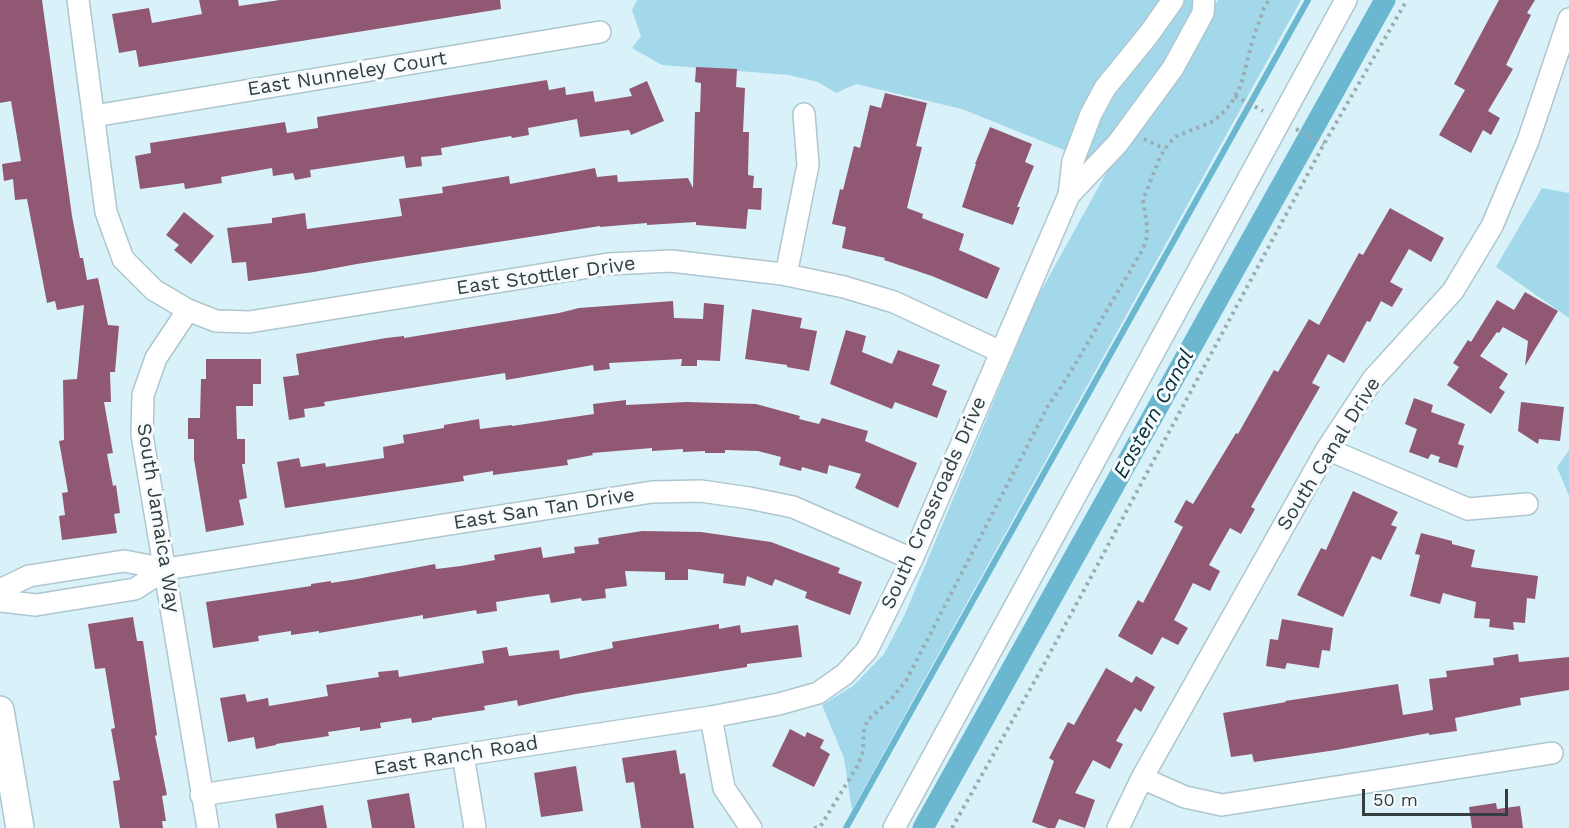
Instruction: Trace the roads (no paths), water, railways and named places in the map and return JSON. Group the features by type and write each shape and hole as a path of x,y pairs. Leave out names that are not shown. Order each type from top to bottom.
{"main road":[{"path":"0,710 20,828"}],"street":[{"path":"78,0 106,212 123,259 154,290 188,310"},
{"name":"South Crossroads Drive","path":"711,717 779,704 818,693 845,674 867,650 912,560 1070,195 1073,161 1090,114 1105,88 1173,0"},
{"name":"South Crossroads Drive","path":"1070,195 1106,159 1173,68 1203,13 1204,0"},
{"path":"894,828 1346,0"},
{"name":"South Canal Drive","path":"1118,828 1142,778 1328,449 1373,379 1453,291 1492,226 1528,141 1569,19"},
{"name":"East Nunneley Court","path":"94,116 600,32"},
{"path":"786,275 808,165 804,114"},
{"name":"East Stottler Drive","path":"188,310 216,321 249,322 608,264 671,261 786,275 844,287 894,302 1001,352"},
{"name":"South Jamaica Way","path":"188,310 156,358 143,395 142,435 208,828"},
{"path":"1328,449 1468,509 1527,504"},
{"name":"East San Tan Drive","path":"0,590 29,576 124,561 166,569 652,492 701,491 793,507 912,560"},
{"name":"East San Tan Drive","path":"0,601 36,605 135,589 166,569"},
{"path":"711,717 724,788 751,828"},
{"name":"East Ranch Road","path":"201,795 711,717"},
{"path":"1142,778 1185,797 1222,805 1552,753"},
{"path":"463,755 475,828"}],"waterway":[{"path":"846,828 1308,0"},
{"name":"Eastern Canal","path":"923,828 1385,0"}]}
